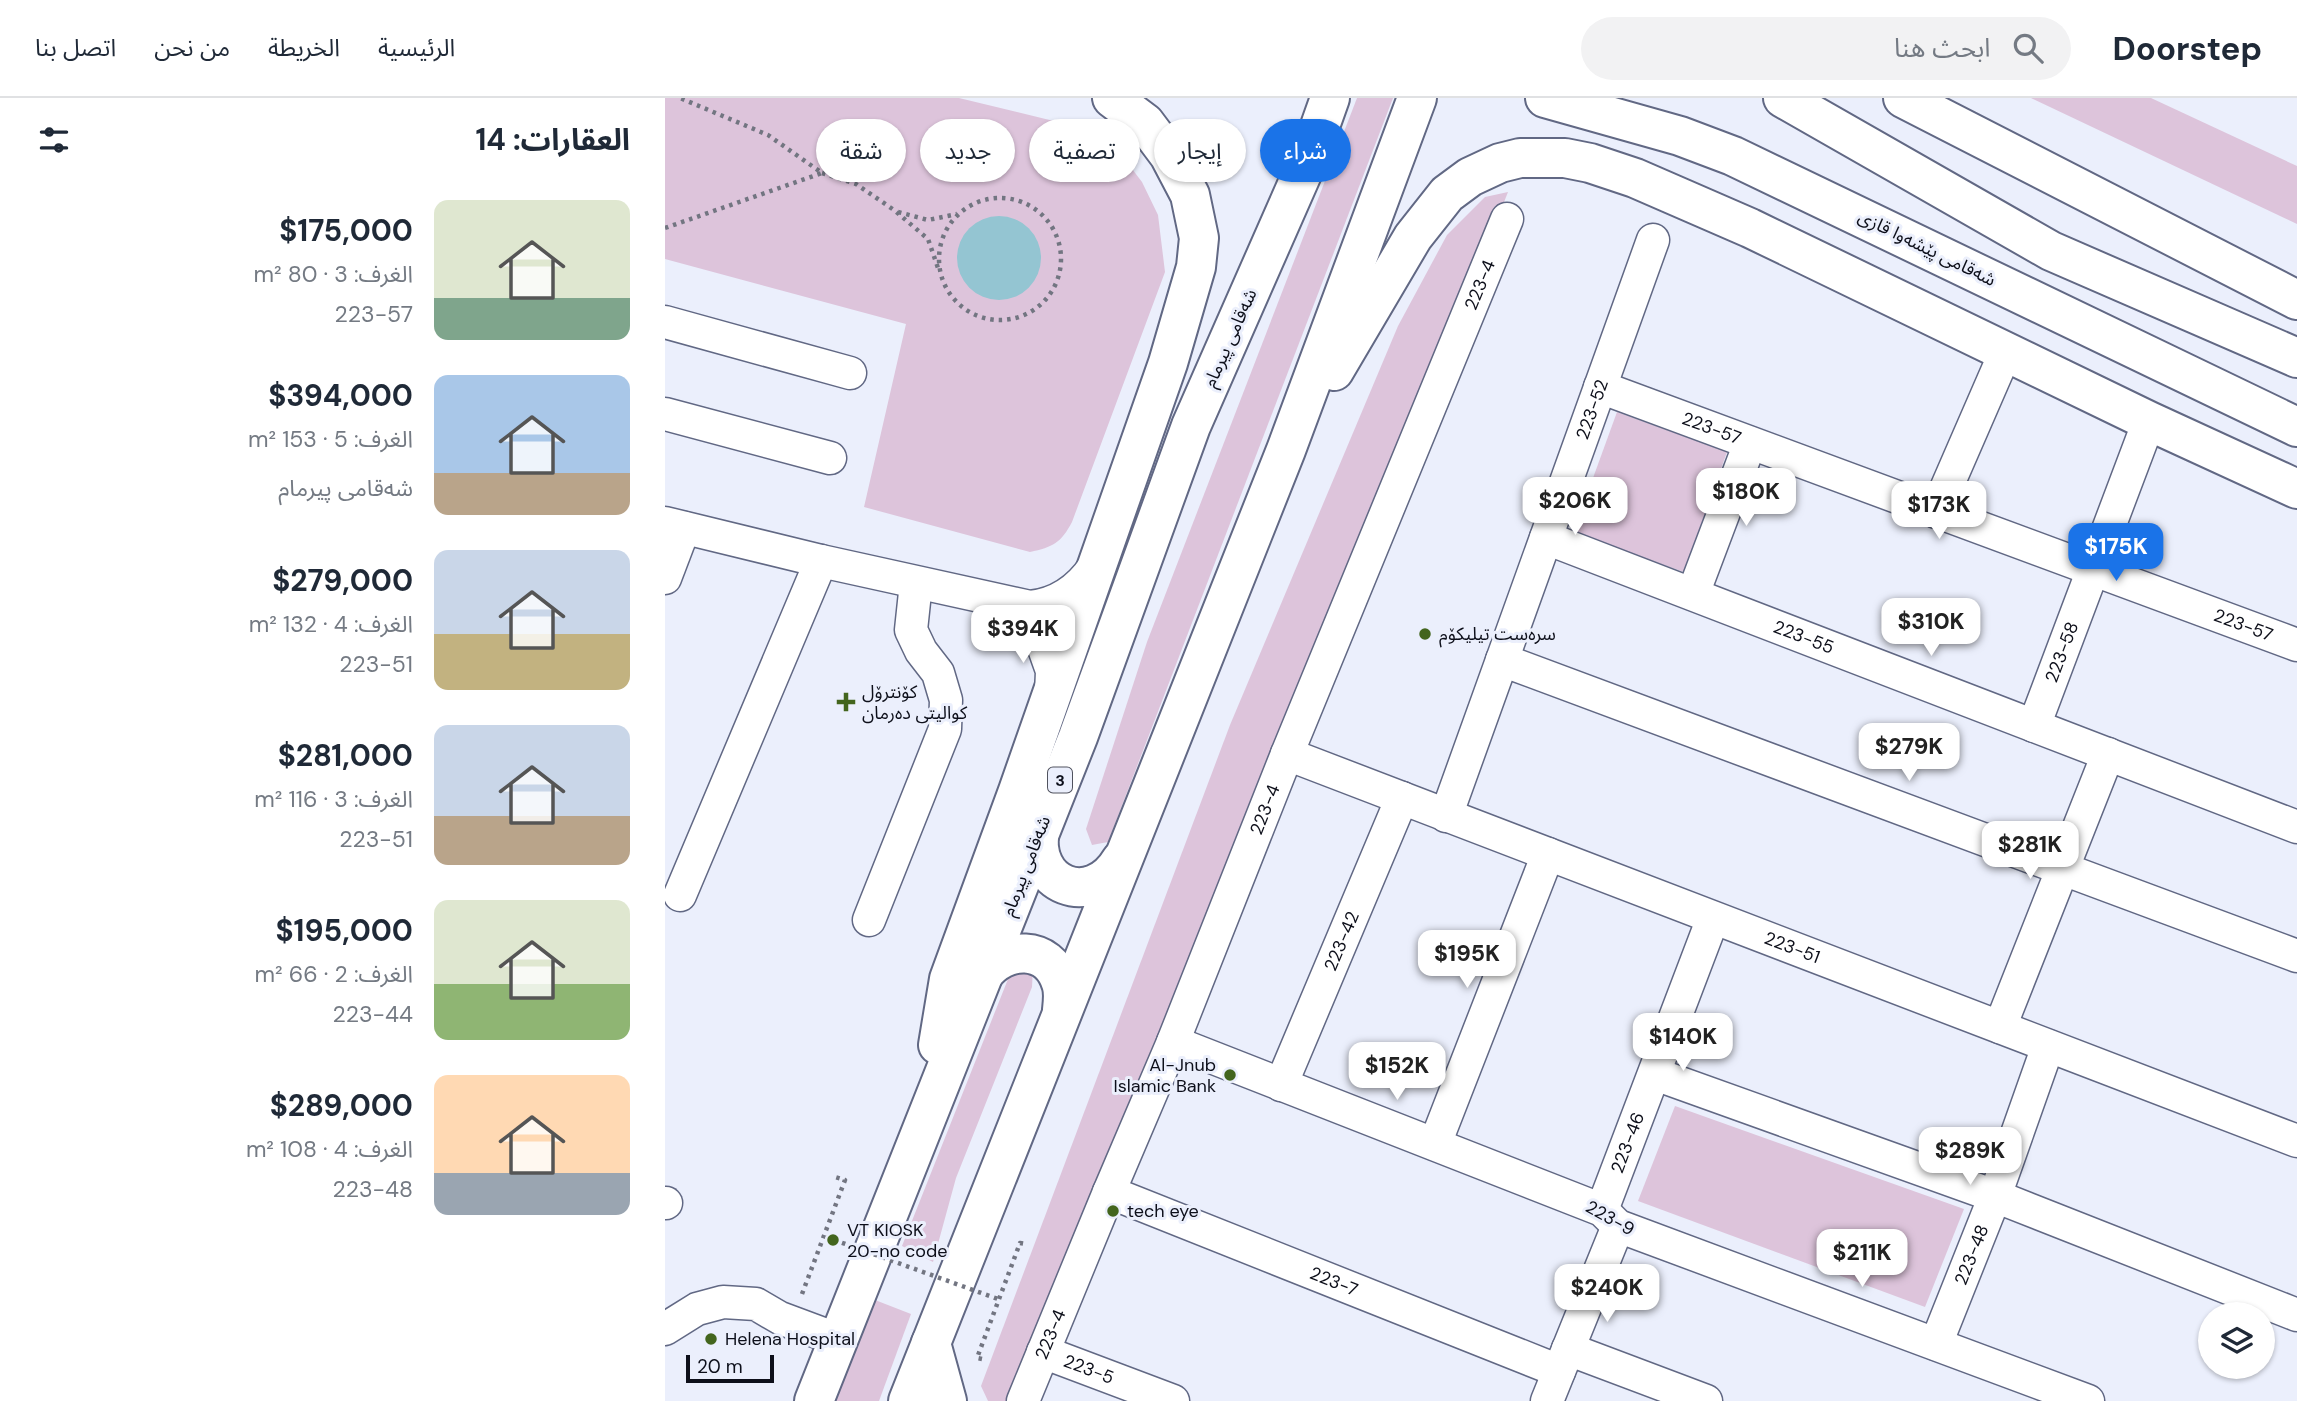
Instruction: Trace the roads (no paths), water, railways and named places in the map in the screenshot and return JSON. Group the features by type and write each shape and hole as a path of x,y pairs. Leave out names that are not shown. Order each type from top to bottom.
{"main road":[{"path":"923,1129 949,979 1168,363 1196,267 1199,238 1190,195 1169,155 1145,123 1112,98"},
{"name":"شەقامی پیرمام","path":"814,1401 1078,737 1191,426 1308,160 1330,98"},
{"path":"908,1401 1286,450 1417,98"},
{"name":"شەقامی پێشەوا قازی","path":"1545,98 1680,136 1733,156 2297,427"},
{"path":"1783,98 2051,251 2297,358"},
{"path":"1903,98 2297,300"},
{"path":"1286,450 1413,237 1447,194 1471,177 1500,163 1520,158 1565,158 1635,178 1762,233 2148,421 2297,489"},
{"path":"1041,826 1038,844 1040,858 1050,875 1061,883 1081,888 1095,885 1107,878 1122,859"},
{"path":"983,975 999,958 1013,954 1033,955 1050,965 1059,976 1063,989 1062,1010"},
{"path":"931,1343 947,1401"}],"street":[{"name":"223-4","path":"1023,1401 1173,1042 1287,754 1507,219"},
{"name":"223-52","path":"1446,816 1653,240"},
{"path":"665,322 849,373"},
{"path":"1936,512 2005,351"},
{"name":"223-57","path":"1600,387 2297,645"},
{"path":"665,414 831,458"},
{"name":"223-58","path":"2034,726 2148,421"},
{"path":"1693,594 1750,443"},
{"path":"665,578 674,526 1030,607 1044,605 1068,594 1086,579 1097,562"},
{"name":"223-55","path":"1546,538 2297,827"},
{"path":"680,895 821,561"},
{"path":"869,920 945,729 946,700 938,673 921,651 911,630 916,583"},
{"path":"1009,604 1026,613 1036,626 1052,671 1051,697"},
{"path":"1502,660 2297,956"},
{"name":"223-51","path":"1287,754 2297,1141"},
{"path":"2000,1027 2108,754"},
{"name":"223-42","path":"1281,1085 1402,799"},
{"path":"1435,1144 1548,854"},
{"name":"223-46","path":"1547,1401 1564,1360 1655,1074 1713,918"},
{"name":"223-9","path":"1173,1042 1435,1144 1610,1218 2088,1401"},
{"name":"223-48","path":"1936,1345 1995,1196 2048,1046"},
{"path":"1655,1074 1995,1196 2297,1315"},
{"name":"223-7","path":"1109,1192 1564,1360 1706,1401"},
{"path":"665,1328 697,1309 723,1302 756,1304 780,1318 839,1340"},
{"name":"223-5","path":"1043,1352 1174,1401"}],"water":[{"path":"999,216 1015,219 1029,228 1038,242 1041,258 1038,274 1029,288 1015,297 999,300 983,297 969,288 960,274 957,258 960,242 969,228 983,219"}],"place":[{"name":"سره‌ست تیلیکۆم","path":"1425,634"},
{"name":"کۆنترۆل کوالیتی دەرمان","path":"846,702"},
{"name":"Al-Jnub Islamic Bank","path":"1230,1075"},
{"name":"tech eye","path":"1113,1211"},
{"name":"VT KIOSK 20-no code","path":"833,1240"},
{"name":"Helena Hospital","path":"711,1339"}]}
